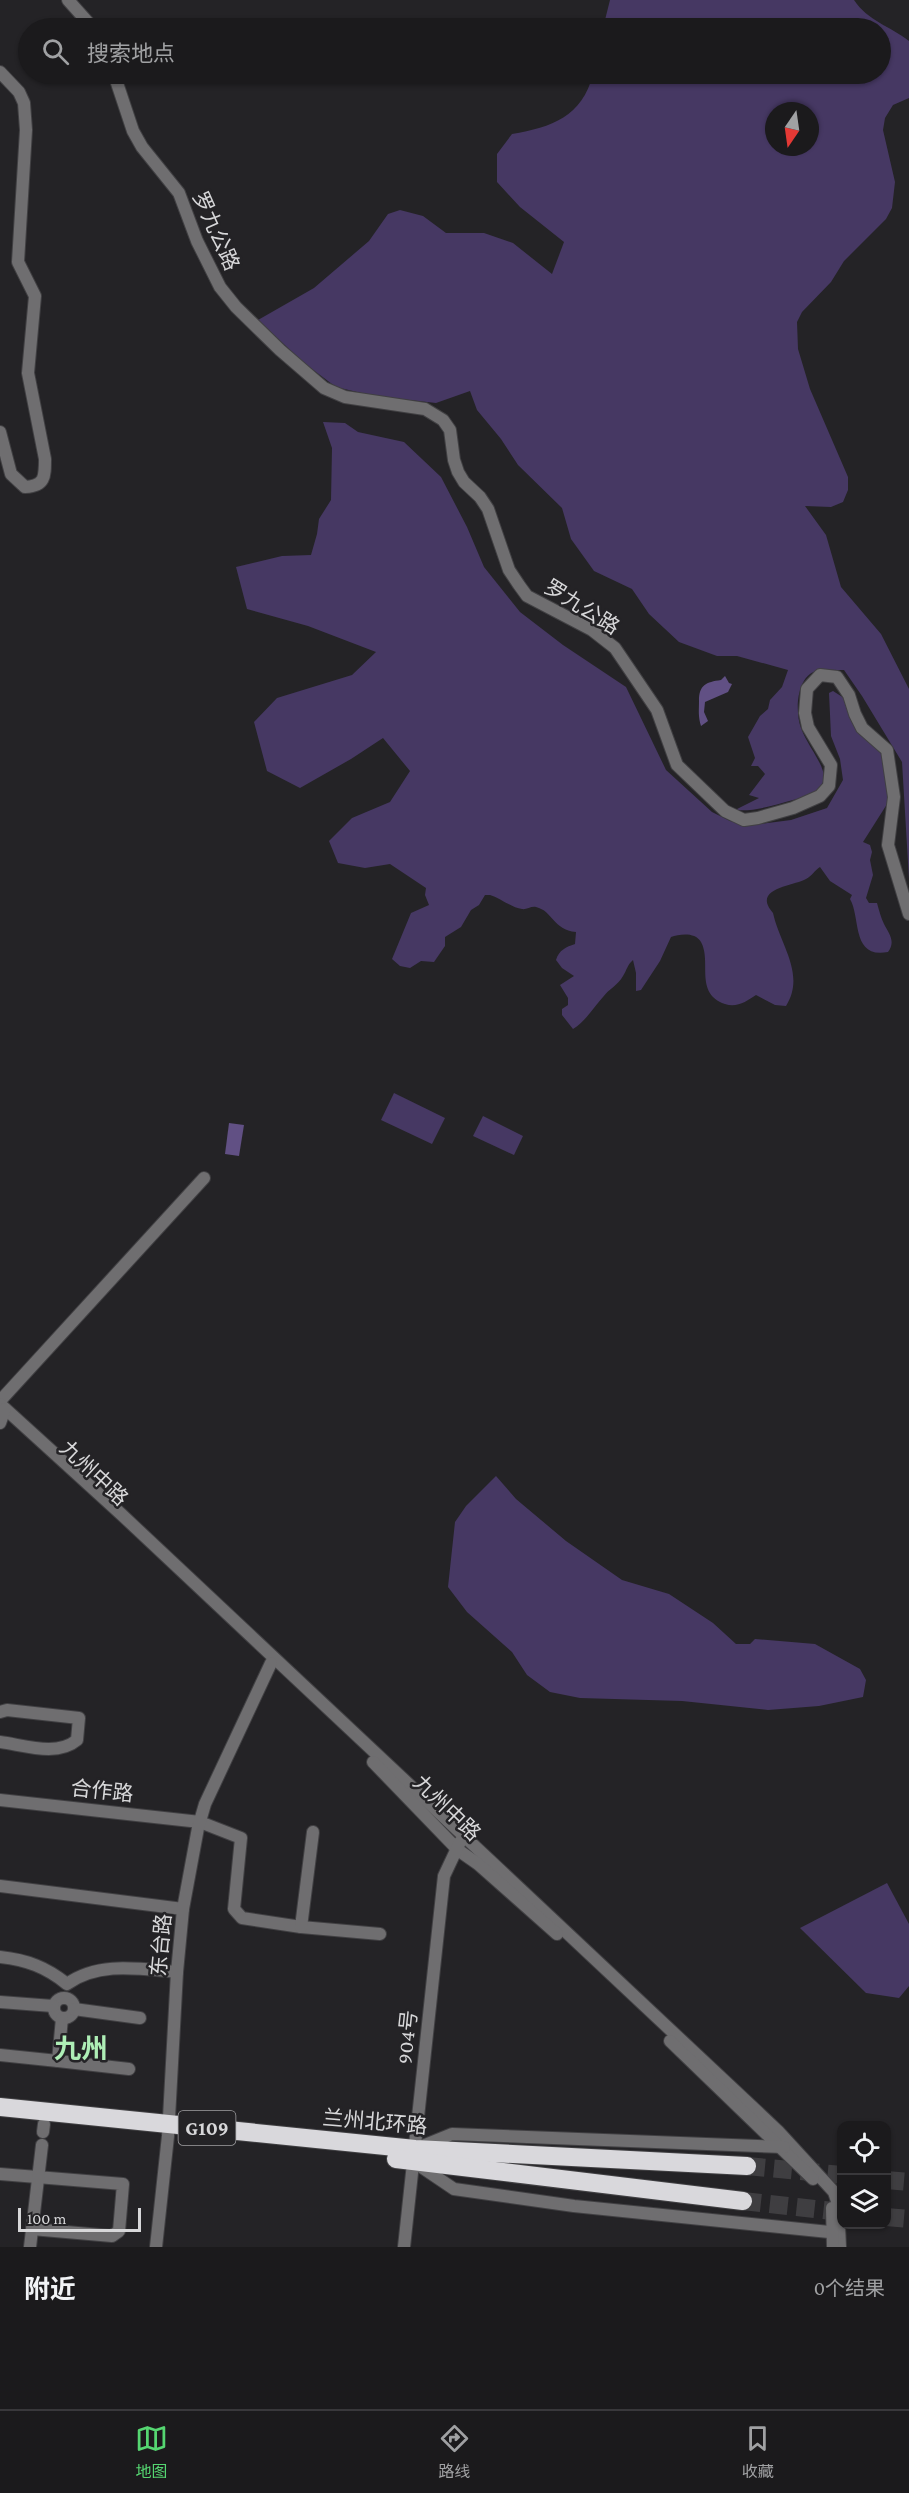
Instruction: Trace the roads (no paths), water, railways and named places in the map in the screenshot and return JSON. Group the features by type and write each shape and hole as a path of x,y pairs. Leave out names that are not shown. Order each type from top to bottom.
{"highway":[{"name":"兰州北环路","path":"0,2107 169,2130 419,2156 743,2201"},
{"name":"兰州北环路","path":"0,2119 44,2128 169,2130"},
{"name":"兰州北环路","path":"419,2156 747,2166"}],"street":[{"path":"68,0 84,18"},
{"path":"0,72 19,92 24,103 26,130 18,262 35,296 28,373 45,459 45,474 42,481 35,486 25,487 11,474 0,432"},
{"name":"罗九公路","path":"117,84 133,131 142,147 179,193 197,241 220,287 236,307 280,350 324,388 345,397 425,409 443,420 450,430 458,472 488,509 509,570 519,585 528,596 592,630 615,648 657,710 677,765 711,800 733,816 744,820 793,808 820,796 829,786 831,765 808,728 805,713 807,689 820,675 837,677 849,695 862,728 887,750 894,797 888,845 909,914"},
{"path":"204,1178 1,1411 121,1514 465,1838 786,2146"},
{"name":"九州中路","path":"1,1411 340,1728 461,1852 575,1950 786,2146 824,2189 832,2204 836,2232 833,2247"},
{"name":"东台路","path":"156,2247 169,2130 177,1972 183,1909 200,1821 271,1663"},
{"path":"0,1712 7,1710 79,1718 77,1740 60,1750 0,1742"},
{"name":"合作路","path":"0,1800 200,1821 241,1838 234,1909 242,1918 301,1928"},
{"path":"313,1832 301,1928 380,1934"},
{"name":"904号","path":"404,2247 419,2156 444,1876 461,1852 465,1838"},
{"path":"0,1886 183,1909"},
{"path":"0,1957 23,1959 50,1971 67,1984"},
{"path":"65,1997 67,1984 78,1976 117,1967 177,1972"},
{"path":"65,1997 72,2002 74,2009 70,2016 62,2018 55,2014 53,2006 57,2000 65,1997"},
{"path":"0,2002 53,2006"},
{"path":"74,2009 140,2018"},
{"path":"58,2061 62,2018"},
{"path":"0,2055 129,2069"},
{"path":"419,2156 452,2134 786,2146"},
{"path":"30,2247 42,2145"},
{"path":"419,2156 454,2189 574,2206 836,2232 840,2247"},
{"path":"412,2247 419,2156"},
{"path":"0,2174 123,2184 119,2231 112,2236 32,2229"}],"tunnel":[{"path":"747,2166 837,2175"},
{"path":"891,2180 909,2182"},
{"path":"743,2201 837,2211"},
{"path":"891,2217 909,2219"}],"district":[{"name":"九州","path":"81,2049"}]}
